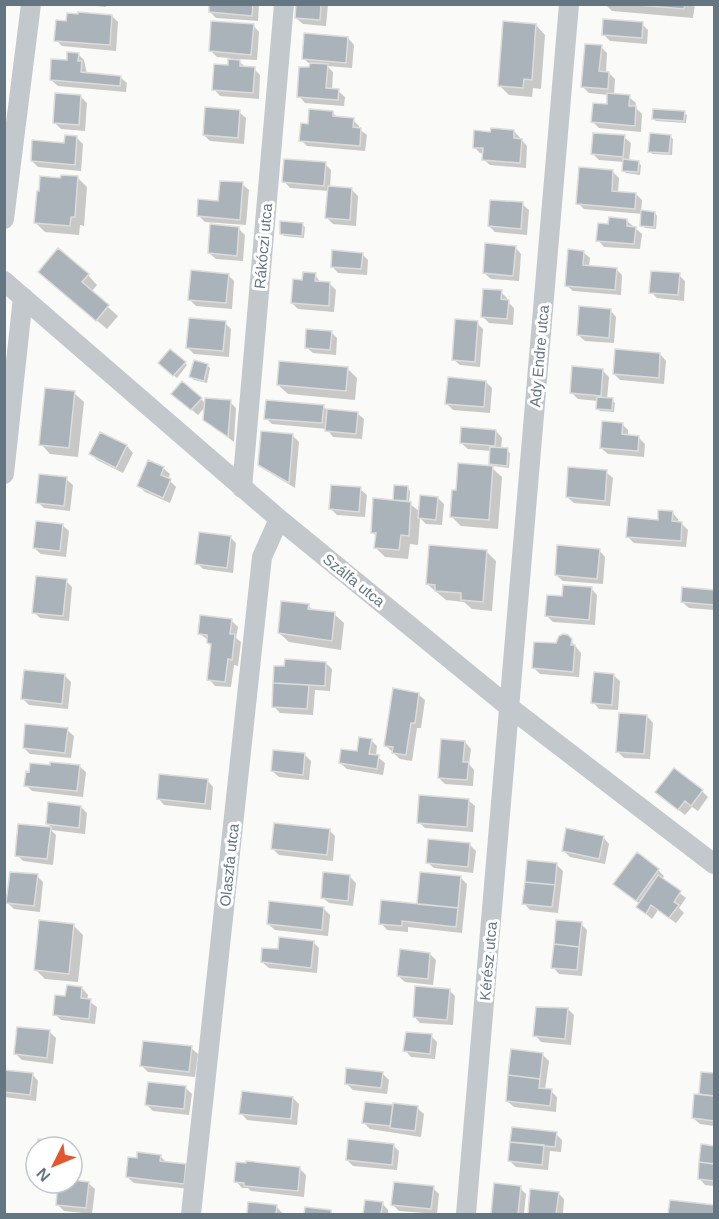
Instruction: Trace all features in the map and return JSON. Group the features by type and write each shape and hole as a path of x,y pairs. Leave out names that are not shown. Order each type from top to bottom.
{"street":[{"path":"4,219 31,4"},
{"name":"Rákóczi utca","path":"242,488 284,4"},
{"name":"Ady Endre utca","path":"510,707 569,4"},
{"name":"Szálfa utca","path":"4,281 279,519 510,707 714,864"},
{"path":"4,474 23,297"},
{"name":"Olaszfa utca","path":"191,1215 262,557 279,519"},
{"name":"Kérész utca","path":"466,1215 510,707"}],"building":[{"path":"209,4 253,4 252,16 209,12"},
{"path":"296,4 321,4 320,20 295,18"},
{"path":"626,4 685,4 684,9"},
{"path":"78,12 112,15 110,45 54,41 56,20 66,21 67,13 78,14"},
{"path":"603,19 643,22 642,38 602,35"},
{"path":"211,21 254,24 251,55 209,51"},
{"path":"503,21 536,24 532,80 524,79 523,88 498,86"},
{"path":"304,33 348,37 346,63 302,59"},
{"path":"585,44 602,45 599,71 609,72 608,89 581,87"},
{"path":"67,52 79,53 78,61 82,61 81,72 121,76 120,86 50,80 51,59 67,60"},
{"path":"228,59 240,60 240,66 255,67 253,93 212,90 214,64 228,65"},
{"path":"310,63 328,64 326,88 339,89 338,100 297,97 299,67 309,67"},
{"path":"55,93 81,95 79,125 53,123"},
{"path":"607,93 630,95 629,106 636,106 635,126 591,122 593,103 607,104"},
{"path":"205,107 240,110 238,138 203,135"},
{"path":"309,109 333,111 333,116 354,118 353,127 361,128 360,146 299,141 301,123 308,124"},
{"path":"653,109 685,111 684,121 652,119"},
{"path":"491,128 514,130 514,138 522,139 520,163 482,160 483,148 473,148 474,130 490,132"},
{"path":"593,133 625,135 623,157 591,154"},
{"path":"650,133 671,135 669,153 648,152"},
{"path":"65,135 77,136 75,165 31,161 32,140 64,143"},
{"path":"284,159 326,162 324,186 282,182"},
{"path":"623,159 639,161 638,172 622,171"},
{"path":"579,167 613,170 612,191 636,193 635,209 576,204"},
{"path":"61,175 78,176 75,217 71,217 70,226 34,223 40,176 60,178"},
{"path":"220,181 243,182 240,220 197,216 198,199 218,201"},
{"path":"328,186 352,188 350,220 325,218"},
{"path":"490,200 523,202 521,229 488,226"},
{"path":"641,210 655,212 654,227 640,226"},
{"path":"609,217 627,219 627,226 636,227 634,244 596,241 598,223 608,224"},
{"path":"280,221 303,223 302,236 280,234"},
{"path":"210,224 239,227 237,256 208,253"},
{"path":"485,243 516,246 513,276 483,273"},
{"path":"58,248 89,274 82,282 109,305 96,321 38,272"},
{"path":"568,249 584,251 583,265 617,268 615,290 565,286"},
{"path":"332,250 363,253 361,269 331,267"},
{"path":"191,270 229,274 226,303 188,300"},
{"path":"651,271 680,273 678,295 649,293"},
{"path":"303,272 316,273 315,281 330,282 329,306 291,303 293,279 302,280"},
{"path":"483,289 502,290 501,299 509,300 507,319 481,317"},
{"path":"579,306 611,309 609,338 577,335"},
{"path":"189,318 226,321 223,351 186,348"},
{"path":"455,319 478,321 475,362 452,360"},
{"path":"306,329 332,331 330,350 305,348"},
{"path":"170,349 186,362 173,376 158,363"},
{"path":"615,349 660,353 659,378 613,374"},
{"path":"194,360 208,364 204,381 189,377"},
{"path":"279,361 348,367 346,391 277,385"},
{"path":"572,366 603,369 601,396 570,393"},
{"path":"448,377 486,381 484,407 445,404"},
{"path":"182,381 202,398 191,410 171,394"},
{"path":"45,388 75,391 69,448 39,445"},
{"path":"597,397 613,398 612,410 596,409"},
{"path":"205,398 231,400 228,437 203,420"},
{"path":"266,400 324,405 322,423 264,419"},
{"path":"327,409 358,412 356,434 325,431"},
{"path":"602,421 623,423 622,434 639,436 638,451 600,448"},
{"path":"461,427 496,430 495,446 460,443"},
{"path":"261,431 293,434 289,483 258,465"},
{"path":"100,432 127,445 116,468 89,454"},
{"path":"490,447 508,448 507,466 489,464"},
{"path":"148,460 164,467 161,475 171,479 163,498 137,486"},
{"path":"458,463 493,466 489,520 450,517 452,490 456,490"},
{"path":"568,467 607,470 605,501 566,497"},
{"path":"39,474 67,477 64,506 36,503"},
{"path":"331,485 361,487 359,512 329,509"},
{"path":"394,485 408,486 407,501 393,500"},
{"path":"420,495 438,497 436,520 418,518"},
{"path":"373,498 411,502 409,536 401,535 399,550 374,548 376,533 371,533"},
{"path":"658,510 673,511 672,521 682,522 681,541 626,537 628,517 658,520"},
{"path":"36,521 63,524 60,551 33,548"},
{"path":"199,532 231,536 227,568 195,564"},
{"path":"429,545 487,550 483,602 461,600 461,593 435,591 435,585 426,584"},
{"path":"557,545 600,549 597,579 555,575"},
{"path":"36,576 67,579 63,616 32,613"},
{"path":"563,585 592,587 589,620 545,616 547,595 562,596"},
{"path":"682,587 714,590 714,605 681,602"},
{"path":"281,601 309,604 308,609 335,612 332,641 278,633"},
{"path":"200,615 232,619 230,634 235,634 232,660 228,659 225,682 207,680 211,644 207,643 207,635 198,634"},
{"path":"563,634 572,639 571,645 575,645 573,672 532,668 534,642 556,643 559,636"},
{"path":"285,659 326,662 325,686 273,683 274,666 284,666"},
{"path":"24,670 65,674 62,704 21,699"},
{"path":"594,672 614,674 612,705 591,703"},
{"path":"273,683 309,685 307,709 272,707"},
{"path":"393,688 419,693 415,723 411,723 406,755 392,753 393,747 384,746"},
{"path":"619,713 647,715 644,754 616,752"},
{"path":"25,724 68,728 65,753 23,748"},
{"path":"359,737 372,739 369,754 379,755 377,769 339,763 341,749 357,751"},
{"path":"441,739 465,741 463,762 469,762 467,780 438,778"},
{"path":"273,750 305,753 303,775 271,771"},
{"path":"50,762 80,765 77,791 24,786 26,771 29,772 30,763 50,765"},
{"path":"674,768 703,790 691,806 685,801 678,810 655,792"},
{"path":"159,774 208,779 205,804 157,799"},
{"path":"419,795 469,799 467,827 417,823"},
{"path":"48,802 81,806 79,828 46,824"},
{"path":"274,823 330,829 327,855 271,849"},
{"path":"18,824 51,827 47,859 15,856"},
{"path":"566,828 604,836 599,859 562,851"},
{"path":"428,839 470,843 468,867 426,863"},
{"path":"637,852 659,869 636,901 613,884"},
{"path":"527,860 557,863 555,885 525,882"},
{"path":"10,872 38,874 34,906 6,903"},
{"path":"323,872 350,875 348,901 321,898"},
{"path":"420,872 461,876 458,908 417,904"},
{"path":"658,875 681,891 674,902 679,905 669,918 651,905 646,914 636,907"},
{"path":"525,882 555,885 552,907 522,904"},
{"path":"381,900 458,908 456,927 402,921 402,926 379,924"},
{"path":"269,901 324,907 322,930 267,924"},
{"path":"39,920 74,924 69,974 34,970"},
{"path":"556,920 582,922 579,947 554,944"},
{"path":"279,937 314,941 311,968 261,962 262,948 278,949"},
{"path":"554,944 579,947 577,970 551,968"},
{"path":"400,949 430,953 428,979 397,976"},
{"path":"67,985 82,987 81,998 91,999 89,1019 53,1015 55,995 65,996"},
{"path":"415,986 450,989 447,1020 413,1017"},
{"path":"536,1007 568,1008 565,1039 533,1036"},
{"path":"17,1027 50,1030 47,1058 14,1054"},
{"path":"406,1032 432,1034 430,1054 403,1051"},
{"path":"143,1041 192,1046 189,1072 140,1066"},
{"path":"511,1049 543,1053 540,1079 508,1075"},
{"path":"346,1068 383,1072 381,1088 345,1084"},
{"path":"4,1070 33,1073 30,1095 4,1092"},
{"path":"701,1072 714,1073 714,1096 699,1094"},
{"path":"508,1075 540,1079 539,1088 552,1089 550,1106 506,1101"},
{"path":"148,1082 186,1086 184,1109 145,1105"},
{"path":"242,1091 293,1097 291,1119 239,1114"},
{"path":"694,1094 714,1096 714,1121 692,1118"},
{"path":"365,1102 393,1105 390,1126 362,1123"},
{"path":"393,1103 418,1106 415,1131 390,1128"},
{"path":"512,1127 557,1132 555,1147 510,1142"},
{"path":"348,1139 394,1144 392,1165 346,1160"},
{"path":"510,1142 544,1145 542,1165 508,1161"},
{"path":"701,1144 714,1146 714,1164 699,1162"},
{"path":"137,1152 161,1155 160,1161 186,1164 184,1184 126,1177 128,1157 137,1158"},
{"path":"246,1161 300,1167 298,1191 244,1186 244,1183 234,1182 236,1162 246,1163"},
{"path":"699,1162 714,1164 714,1181 698,1179"},
{"path":"84,1181 89,1182 86,1208 56,1205 57,1195 84,1195"},
{"path":"394,1182 434,1186 431,1209 391,1205"},
{"path":"494,1183 521,1186 518,1214 491,1214"},
{"path":"530,1189 559,1192 556,1214 528,1214"},
{"path":"365,1200 383,1202 381,1214 363,1214"},
{"path":"670,1200 714,1205 714,1214 668,1214"},
{"path":"248,1202 277,1205 276,1214 247,1214"},
{"path":"305,1207 331,1210 331,1214 304,1214"}]}
